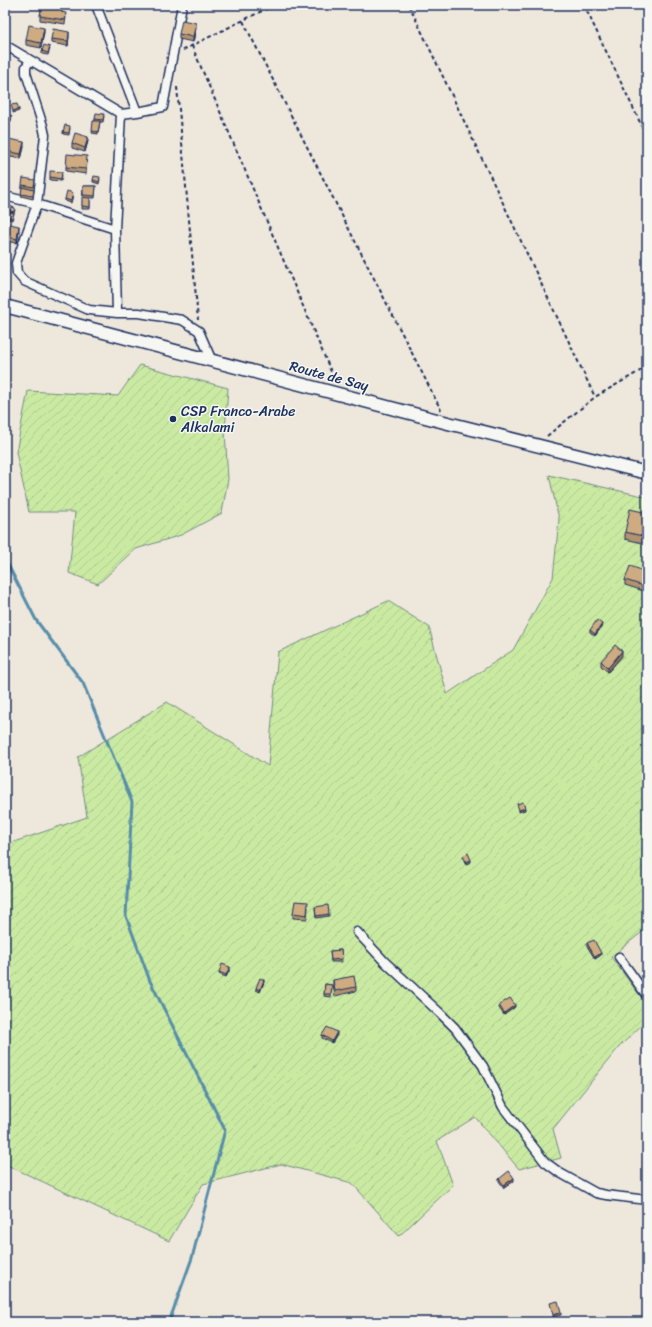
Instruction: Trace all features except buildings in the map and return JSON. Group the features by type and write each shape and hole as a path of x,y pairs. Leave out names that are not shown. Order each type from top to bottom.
{"main road":[{"name":"Route de Say","path":"5,306 340,395 647,473"}],"street":[{"path":"96,5 137,112"},
{"path":"5,45 121,114 163,107 174,55 182,5"},
{"path":"30,60 26,67 26,73 45,135 37,204 16,263 17,274 24,281 89,310 117,313 139,313 182,320 200,331 212,361"},
{"path":"117,313 115,229 121,114"},
{"path":"5,196 37,204 115,229"},
{"path":"357,932 385,962 440,1013 464,1040 483,1066 503,1107 545,1162 560,1173 596,1193 647,1200"},
{"path":"619,957 647,996"}],"path":[{"path":"174,55 274,5"},
{"path":"409,5 595,397"},
{"path":"584,5 647,136"},
{"path":"243,21 448,423"},
{"path":"192,46 340,395"},
{"path":"176,86 200,331"},
{"path":"537,445 595,397 647,367"}],"green space":[{"path":"140,365 228,388 225,431 228,479 222,513 181,535 136,549 98,584 69,573 75,512 29,512 16,452 28,391 118,396"},
{"path":"549,475 647,497 647,928 611,957 647,1005 647,1020 619,1047 553,1129 561,1158 519,1169 475,1117 437,1141 453,1185 399,1236 352,1183 281,1164 203,1184 169,1241 7,1165 5,1163 5,845 87,817 78,757 167,702 268,766 278,652 388,601 429,627 447,694 513,650 553,578 559,519"}],"waterway":[{"path":"5,559 36,620 83,683 132,802 126,916 150,981 225,1130 192,1258 169,1322"}],"place":[{"name":"CSP Franco-Arabe Alkalami","path":"173,419"}]}
